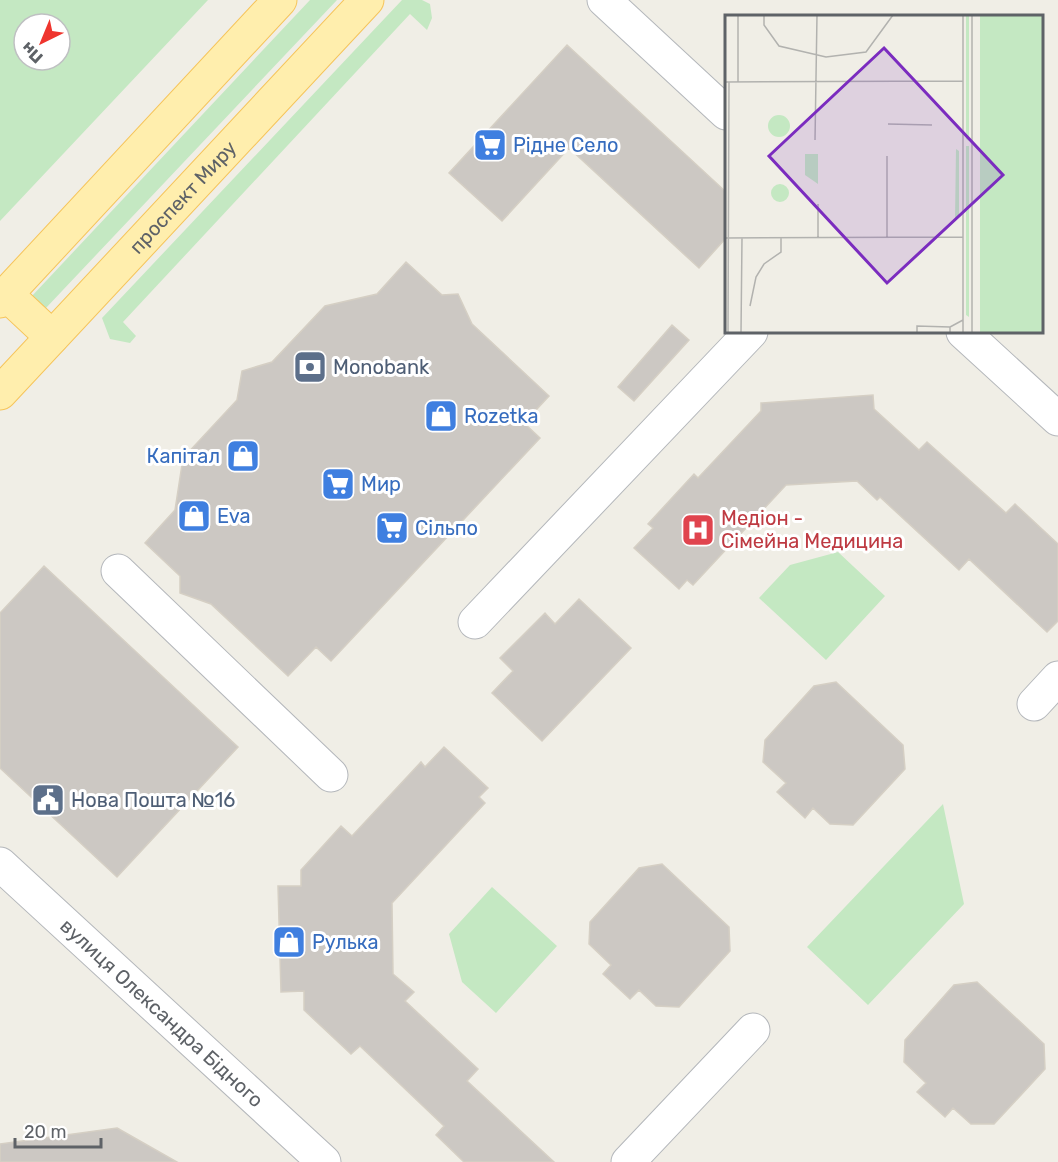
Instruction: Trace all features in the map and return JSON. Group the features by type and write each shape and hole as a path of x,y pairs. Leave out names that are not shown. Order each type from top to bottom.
{"main road":[{"path":"52,337 3,297 280,0"},
{"name":"проспект Миру","path":"0,393 367,0"}],"street":[{"path":"604,0 725,112"},
{"path":"476,622 750,333"},
{"path":"964,333 1058,419"},
{"path":"118,571 331,775"},
{"path":"1034,704 1058,678"},
{"name":"вулиця Олександра Бідного","path":"0,864 324,1162"},
{"path":"627,1162 753,1030"}],"green space":[{"path":"0,0 208,0 0,221"},
{"path":"310,0 337,0 45,309 31,297"},
{"path":"402,0 422,0 430,4 432,18 427,30 410,14 123,322 136,336 130,343 110,339 102,318"},
{"path":"838,552 885,596 826,660 759,598 790,565"},
{"path":"943,804 964,904 868,1005 807,947"},
{"path":"492,887 557,946 496,1013 462,982 449,934"}],"building":[{"path":"567,45 725,191 725,239 699,268 569,148 502,221 449,173"},
{"name":"Мир","path":"406,262 442,295 458,294 472,324 549,396 524,423 540,438 331,661 316,647 288,676 211,604 180,593 180,576 145,543 175,510 183,458 237,400 242,371 272,362 325,306 377,294"},
{"path":"672,325 689,340 634,401 618,387"},
{"path":"873,395 874,409 919,450 927,442 1006,513 1015,504 1058,544 1058,621 1047,632 969,559 959,570 880,497 877,500 857,481 786,485 693,585 687,580 679,589 634,548 653,528 648,524 694,474 698,478 761,411 761,403"},
{"path":"44,566 238,747 117,877 0,768 0,613"},
{"path":"579,599 631,648 542,741 492,693 513,671 500,658 545,613 555,624"},
{"path":"836,682 903,745 905,769 853,825 830,824 813,808 805,818 777,792 786,783 763,762 765,740 814,686"},
{"path":"444,747 488,788 479,797 485,803 392,903 393,974 414,992 405,1001 478,1069 467,1081 554,1162 464,1162 436,1135 444,1126 360,1046 351,1054 304,1010 304,991 281,992 278,886 301,886 301,870 341,826 352,836 421,762 425,767"},
{"path":"662,864 729,927 730,951 679,1007 656,1006 639,990 630,999 603,974 611,965 589,944 590,922 639,868"},
{"path":"977,982 1044,1044 1045,1069 994,1124 971,1124 953,1108 945,1117 917,1092 926,1083 904,1062 905,1040 954,985"},
{"path":"117,1128 177,1162 0,1162 0,1144"}],"place":[{"name":"Рідне Село","path":"490,145"},
{"name":"Monobank","path":"310,367"},
{"name":"Rozetka","path":"441,416"},
{"name":"Капітал","path":"243,456"},
{"name":"Мир","path":"338,484"},
{"name":"Eva","path":"194,516"},
{"name":"Сільпо","path":"392,528"},
{"name":"Медіон - Сімейна Медицина","path":"698,530"},
{"name":"Нова Пошта №16","path":"48,800"},
{"name":"Рулька","path":"289,942"}]}
